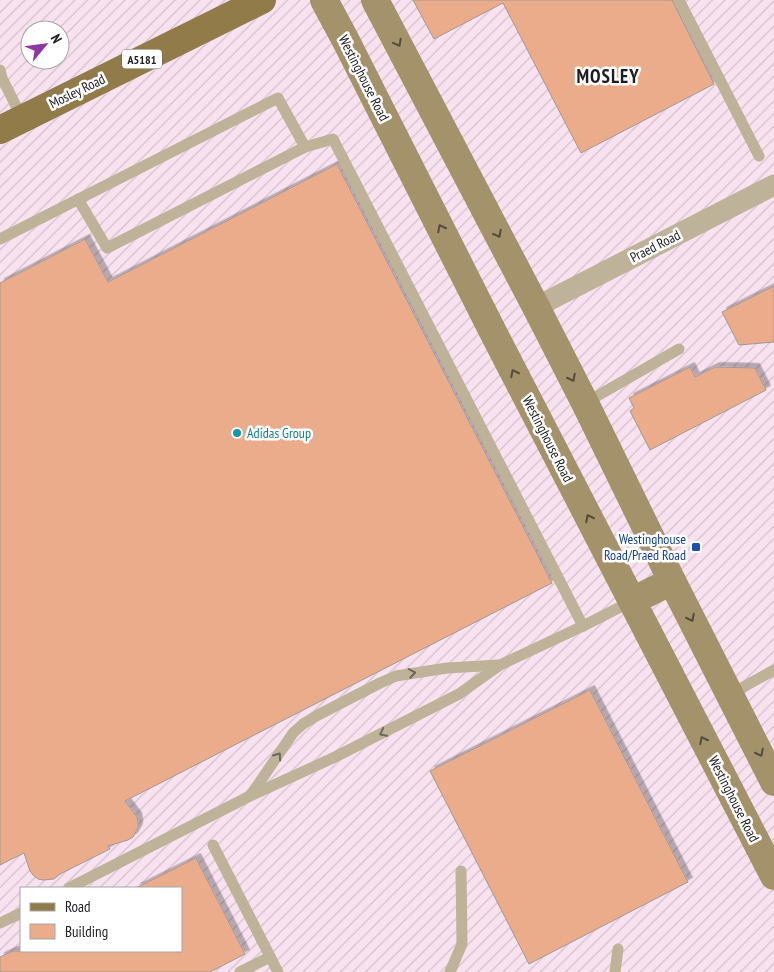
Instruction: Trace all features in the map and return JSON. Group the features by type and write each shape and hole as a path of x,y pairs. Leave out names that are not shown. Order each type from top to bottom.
{"main road":[{"name":"Mosley Road","path":"11,124 262,0"}],"street":[{"name":"Westinghouse Road","path":"324,0 774,876"},
{"path":"375,0 585,403 672,581 774,782"},
{"name":"Praed Road","path":"536,307 774,186"},
{"path":"632,601 672,581"},
{"path":"691,716 729,694"}],"lane":[{"path":"679,0 759,156"},
{"path":"0,70 11,124"},
{"path":"0,239 278,98 305,147"},
{"path":"78,199 107,248 305,147 333,139 584,626"},
{"path":"585,403 679,349"},
{"path":"71,887 250,796 459,694 500,664 584,626 632,601"},
{"path":"250,796 293,733 318,715 396,676 447,668 500,664"},
{"path":"729,694 774,670"},
{"path":"213,845 278,972"},
{"path":"450,972 462,944 462,871"},
{"path":"0,924 20,914"},
{"path":"615,972 618,949"},
{"path":"240,972 270,956"}],"shaded area":[{"path":"0,0 774,0 774,972 0,972"}],"building":[{"path":"413,0 672,0 714,84 581,153 503,3 434,39"},
{"name":"Adidas Group","path":"337,164 552,583 125,801 137,817 138,828 133,837 108,846 110,849 60,874 54,879 43,880 33,875 24,853 0,865 0,283 85,239 108,282"},
{"path":"774,286 774,342 739,345 722,312"},
{"path":"690,367 695,377 715,367 755,368 766,390 650,450 630,411 634,408 629,398"},
{"path":"590,690 688,882 529,964 430,771"},
{"path":"196,858 245,954 210,972 0,972 0,957 13,951 182,952 182,887 138,887"}],"place":[{"name":"Adidas Group","path":"237,433"},
{"name":"Westinghouse Road/Praed Road","path":"696,547"}],"district":[{"name":"MOSLEY","path":"608,76"}]}
